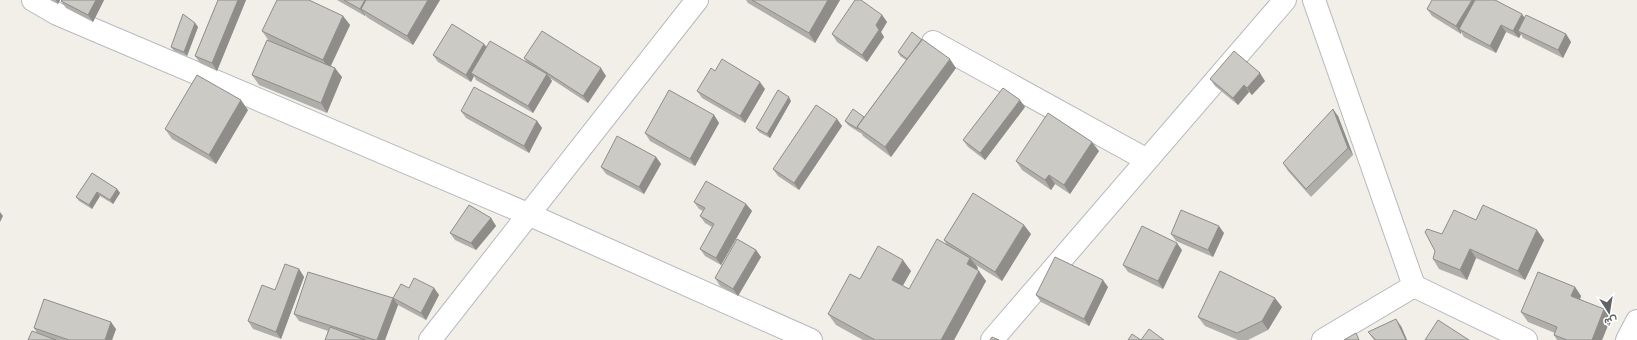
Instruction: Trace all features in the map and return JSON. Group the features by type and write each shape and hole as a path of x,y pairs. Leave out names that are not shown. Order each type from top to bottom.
{"street":[{"path":"33,0 57,14 530,215 811,340"},
{"path":"430,340 530,215 697,0"},
{"path":"992,340 1285,0"},
{"path":"1314,0 1414,286 1526,340"},
{"path":"932,42 1147,160"},
{"path":"1324,340 1414,286"},
{"path":"1627,340 1637,321"}],"building":[{"path":"96,0 88,15 61,1"},
{"path":"218,0 238,0 212,63 195,56"},
{"path":"277,0 309,0 343,16 323,60 262,31"},
{"path":"344,0 365,0 360,9"},
{"path":"366,0 428,0 407,36 361,9"},
{"path":"752,0 828,0 809,33"},
{"path":"855,0 861,0 882,15 876,25 879,30 862,55 832,34"},
{"path":"1432,0 1472,0 1456,26 1427,9"},
{"path":"1475,0 1495,0 1522,14 1513,31 1501,25 1490,46 1459,29"},
{"path":"183,14 195,23 184,52 171,47"},
{"path":"1526,15 1566,34 1558,50 1518,31"},
{"path":"452,24 484,44 466,75 433,55"},
{"path":"542,31 601,68 583,96 524,58"},
{"path":"912,32 922,40 907,59 898,52"},
{"path":"922,39 950,59 885,147 857,127"},
{"path":"267,40 335,68 321,103 252,75"},
{"path":"490,41 547,74 528,106 471,73"},
{"path":"1234,51 1260,73 1247,88 1244,85 1233,98 1210,79"},
{"path":"722,59 760,82 740,116 697,91 711,68 715,71"},
{"path":"197,75 241,100 209,155 165,129"},
{"path":"474,87 537,121 524,146 461,111"},
{"path":"1003,88 1020,100 980,153 963,140"},
{"path":"669,90 714,115 690,159 645,133"},
{"path":"778,90 789,97 767,134 756,128"},
{"path":"816,105 837,119 794,183 773,169"},
{"path":"853,109 864,117 857,127 858,129 845,121"},
{"path":"1333,109 1348,148 1306,189 1283,163"},
{"path":"1048,113 1092,142 1064,185 1049,175 1045,180 1016,161"},
{"path":"617,136 656,157 639,187 601,167"},
{"path":"92,173 117,189 110,200 97,192 89,205 76,197"},
{"path":"706,181 746,204 716,258 700,249 714,224 700,216 705,208 694,202"},
{"path":"973,193 1024,225 995,272 944,240"},
{"path":"469,205 491,218 471,243 450,233"},
{"path":"1483,205 1537,230 1518,271 1470,249 1460,270 1433,259 1435,251 1425,232 1427,229 1442,234 1454,210 1476,220"},
{"path":"1181,210 1219,226 1208,250 1171,234"},
{"path":"1142,226 1177,243 1158,281 1123,265"},
{"path":"737,239 756,250 733,289 715,278"},
{"path":"937,239 970,258 967,264 979,271 941,340 875,340 828,314 850,274 860,279 878,246 903,260 892,280 909,289"},
{"path":"1055,257 1103,280 1084,319 1036,295"},
{"path":"285,264 299,269 276,332 248,321 262,285 275,290"},
{"path":"1220,271 1275,298 1262,321 1237,333 1198,317"},
{"path":"308,272 393,298 377,340 294,314"},
{"path":"1538,272 1575,287 1571,296 1604,309 1592,340 1567,340 1554,335 1557,327 1521,312"},
{"path":"414,278 434,288 421,313 393,298 401,284 409,288"},
{"path":"44,299 111,322 105,340 69,340 34,328"},
{"path":"1396,319 1406,340 1376,340 1368,332"},
{"path":"1438,320 1469,340 1425,340"},
{"path":"330,327 365,340 325,340"},
{"path":"1149,329 1164,340 1141,340"},
{"path":"32,331 56,340 28,340"},
{"path":"1356,333 1359,340 1344,340"},
{"path":"1132,334 1141,340 1128,340"},
{"path":"992,337 999,340 990,340"}]}
